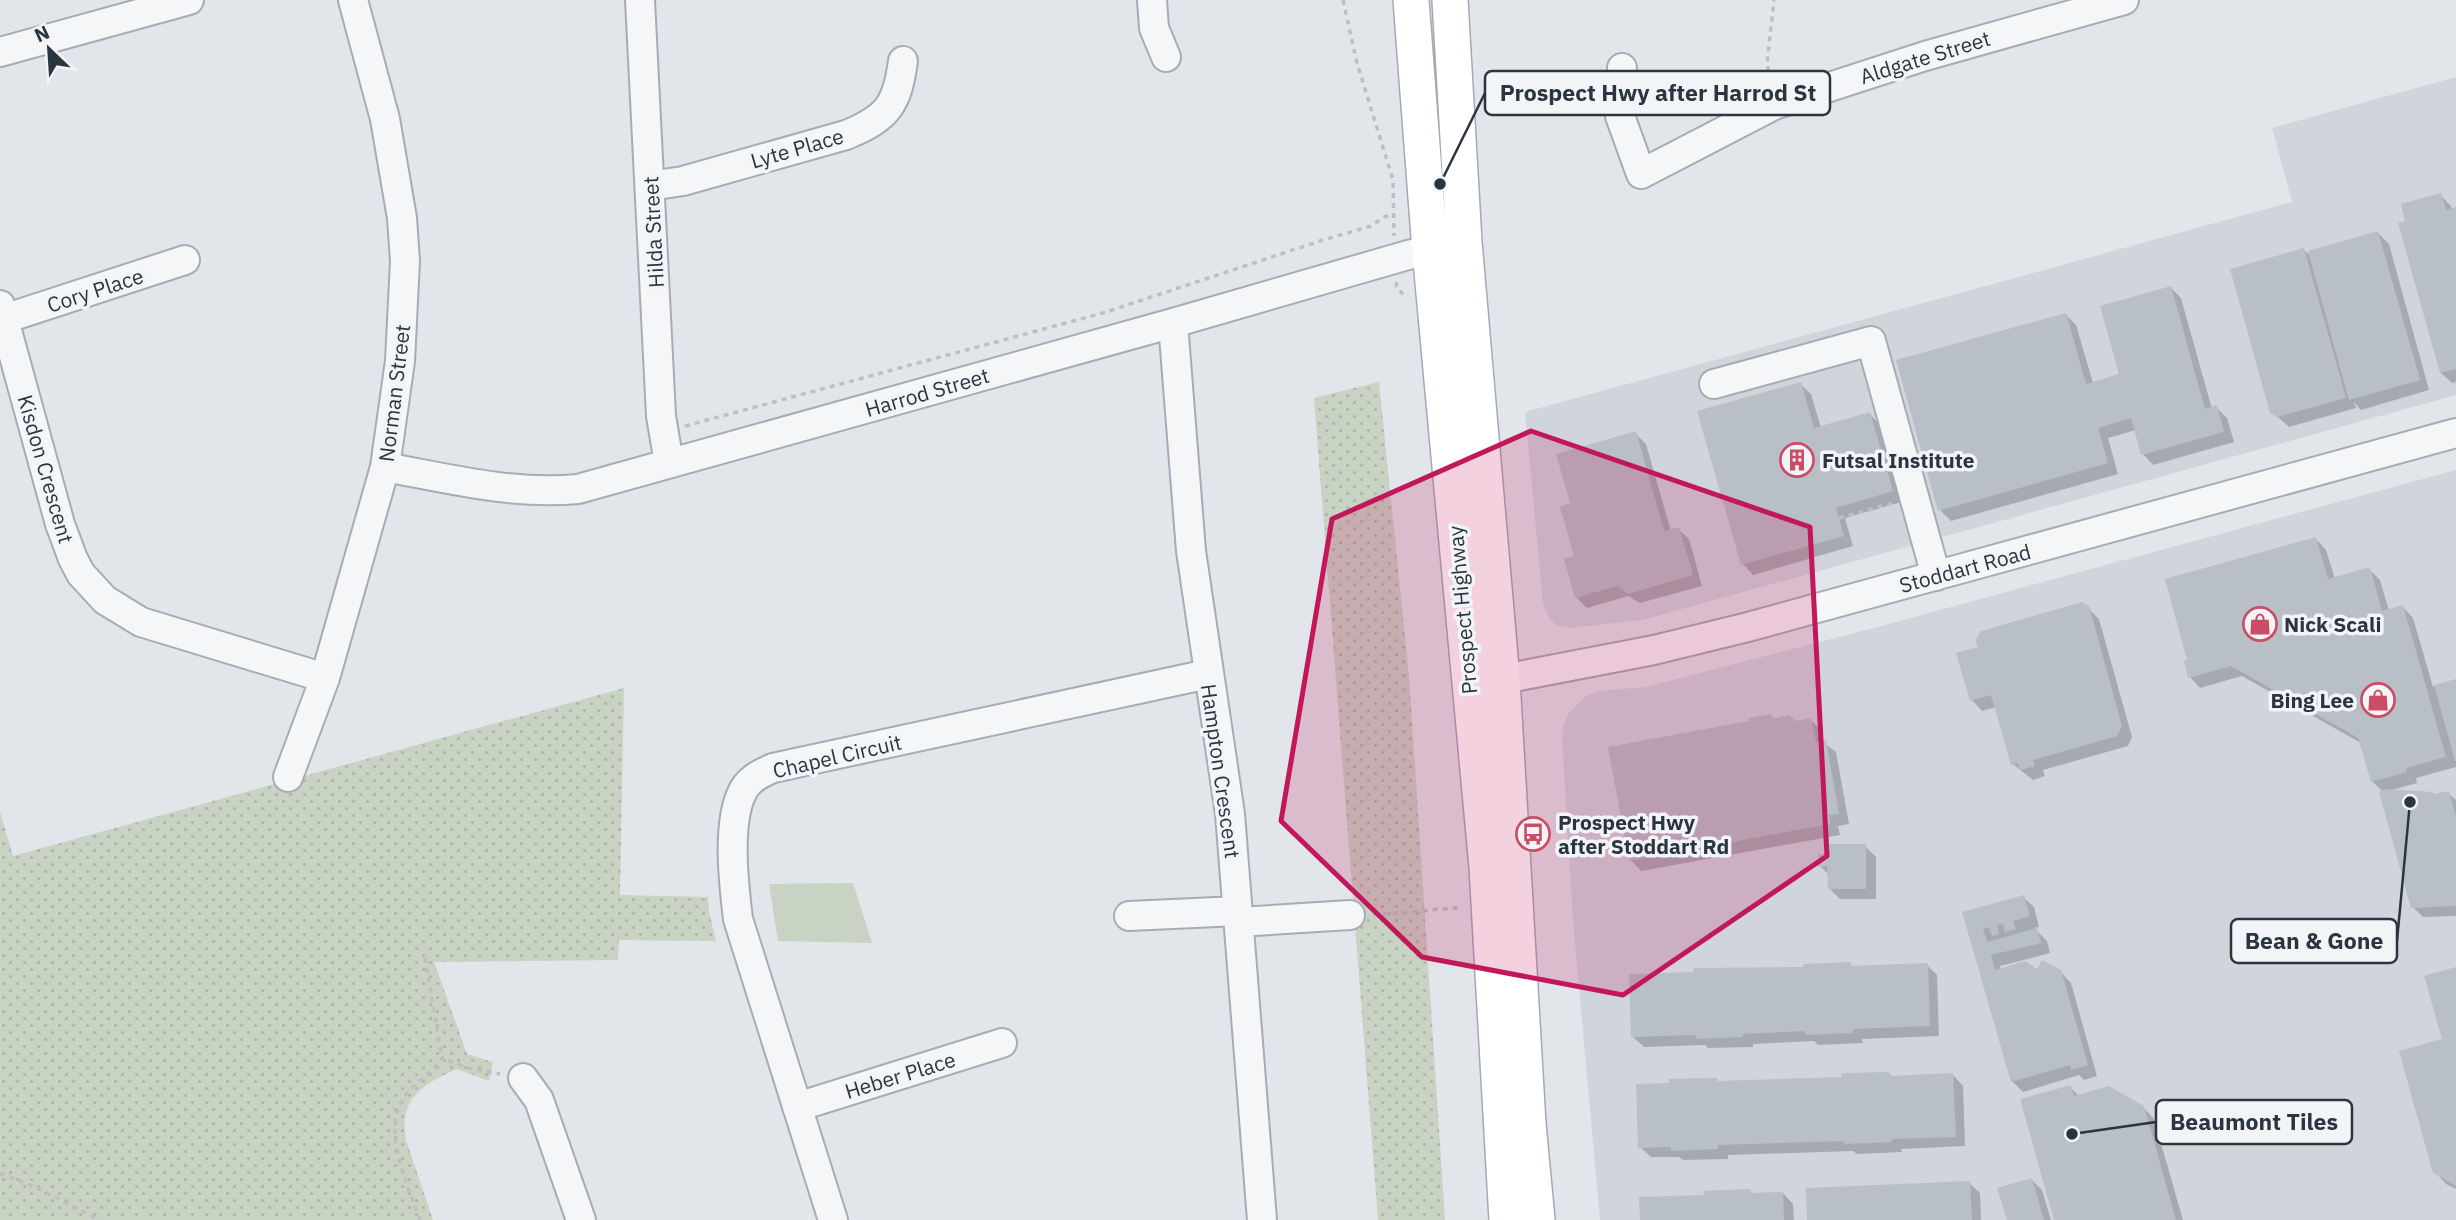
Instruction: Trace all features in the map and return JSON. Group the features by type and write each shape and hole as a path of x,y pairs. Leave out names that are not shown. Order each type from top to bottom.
{"main road":[{"name":"Prospect Highway","path":"1411,0 1430,250 1485,682 1537,1220"},
{"name":"Prospect Highway","path":"1450,0 1485,682 1487,867 1507,1220"}],"street":[{"path":"0,52 189,0"},
{"name":"Norman Street","path":"289,777 325,678 385,467 400,361 404,310 402,218 385,119 353,0"},
{"name":"Hilda Street","path":"640,0 664,431 669,463"},
{"path":"1152,0 1154,28 1166,57"},
{"name":"Aldgate Street","path":"1622,68 1620,116 1641,174 1774,105 1925,55 2124,0"},
{"name":"Lyte Place","path":"650,186 683,181 846,135 869,125 890,108 900,86 903,61"},
{"name":"Harrod Street","path":"385,467 504,489 544,492 579,489 1464,242"},
{"name":"Cory Place","path":"2,312 186,260"},
{"name":"Kisdon Crescent","path":"2,312 60,524 73,559 92,587 117,609 141,622 325,678"},
{"name":"Hampton Crescent","path":"1173,323 1191,551 1230,814 1262,1220"},
{"path":"1714,384 1871,341 1936,576"},
{"name":"Stoddart Road","path":"1485,682 1654,650 1936,576 2456,433"},
{"name":"Chapel Circuit","path":"832,1220 738,919 734,889 735,822 741,795 748,783 773,768 1208,674"},
{"path":"1129,916 1350,915"},
{"name":"Heber Place","path":"797,1107 1002,1043"},
{"path":"523,1079 539,1100 581,1220"}],"path":[{"path":"664,431 1103,313 1371,226 1392,215 1393,180 1360,74 1343,0"},
{"path":"1774,0 1767,63 1774,105"},
{"path":"1839,518 1915,496"},
{"path":"1350,915 1467,908"},
{"path":"420,1220 397,1152 395,1119 406,1093 432,1072 442,1058 425,958"},
{"path":"442,1058 468,1068 523,1079"},
{"path":"0,1173 35,1187 100,1220"}],"highlighted area":[{"path":"1531,431 1810,527 1827,856 1623,995 1422,957 1281,821 1332,519"}],"shaded area":[{"path":"2456,77 2456,395 1642,620 1571,628 1556,625 1550,619 1543,604 1525,412 2292,202 2272,128"},
{"path":"2456,470 2456,1220 1600,1220 1573,921 1562,739 1569,713 1585,697 1598,691 1646,687 1881,626"}],"green space":[{"path":"1379,382 1409,676 1445,1220 1378,1220 1314,398"},
{"path":"624,688 620,895 708,897 716,941 619,940 618,960 434,962 467,1054 493,1062 489,1081 457,1069 424,1087 410,1103 404,1126 406,1140 433,1220 0,1220 0,812 13,856"},
{"path":"853,883 872,943 778,941 769,884"}],"building":[{"path":"2441,193 2446,210 2456,207 2456,369 2440,373 2398,223 2405,221 2401,204"},
{"path":"2378,231 2420,380 2349,400 2308,251"},
{"path":"2304,248 2346,398 2277,417 2270,413 2230,269"},
{"path":"2171,286 2205,409 2217,405 2224,432 2141,455 2131,418 2098,428 2108,463 1938,511 1896,360 2066,313 2086,384 2119,374 2100,306"},
{"name":"Futsal Institute","path":"1801,382 1814,428 1870,412 1893,491 1836,508 1844,536 1741,565 1697,411"},
{"path":"1636,431 1664,531 1679,527 1693,575 1628,594 1617,586 1575,598 1564,559 1574,556 1560,507 1570,503 1556,454"},
{"path":"2316,537 2328,579 2370,567 2382,611 2403,605 2446,757 2406,768 2407,772 2371,782 2358,738 2231,666 2188,678 2184,661 2187,660 2165,579"},
{"path":"2082,602 2089,606 2122,726 2117,736 2033,760 2035,766 2020,770 2018,763 2011,765 1991,695 1970,701 1956,653 1978,647 1975,640 1981,631"},
{"path":"2456,679 2456,761 2455,761 2434,685"},
{"path":"1771,714 1772,719 1789,715 1796,721 1811,718 1816,742 1826,740 1839,814 1829,815 1830,824 1629,861 1608,747 1749,721 1749,718"},
{"path":"2386,789 2434,794 2449,791 2456,816 2456,906 2411,908 2379,792"},
{"path":"1827,844 1866,844 1866,889 1828,889 1827,866 1818,867 1818,854 1827,854"},
{"path":"2024,895 2030,916 2013,921 2016,929 2005,932 2003,924 1997,925 1999,934 1992,936 1989,927 1983,929 1987,942 2037,928 2041,943 1991,955 1995,970 2025,961 2037,969 2042,960 2061,970 2088,1065 2071,1070 2070,1065 2011,1082 1962,912"},
{"path":"1851,962 1851,966 1928,963 1930,1026 1853,1029 1853,1033 1805,1035 1805,1031 1696,1039 1696,1035 1631,1037 1629,974 1693,972 1694,968 1803,967 1803,964"},
{"path":"2456,967 2456,1186 2433,1173 2399,1051 2442,1039 2424,976"},
{"path":"1889,1072 1889,1076 1953,1073 1956,1137 1844,1144 1844,1141 1718,1145 1718,1149 1671,1151 1671,1147 1638,1148 1636,1084 1669,1083 1669,1079 1717,1078 1717,1081 1842,1077 1841,1073"},
{"path":"2071,1085 2074,1096 2109,1086 2144,1106 2176,1220 2054,1220 2020,1099"},
{"path":"2032,1178 2044,1220 2007,1220 1997,1188"},
{"path":"1970,1181 1972,1220 1807,1220 1806,1188"},
{"path":"1750,1189 1751,1193 1783,1192 1784,1220 1640,1220 1639,1197 1704,1195 1703,1191"}],"place":[{"name":"Prospect Hwy after Harrod St","path":"1440,184"},
{"name":"Futsal Institute","path":"1797,460"},
{"name":"Nick Scali","path":"2260,624"},
{"name":"Bing Lee","path":"2378,700"},
{"name":"Bean & Gone","path":"2410,802"},
{"name":"Prospect Hwy after Stoddart Rd","path":"1533,834"},
{"name":"Beaumont Tiles","path":"2072,1134"}]}
